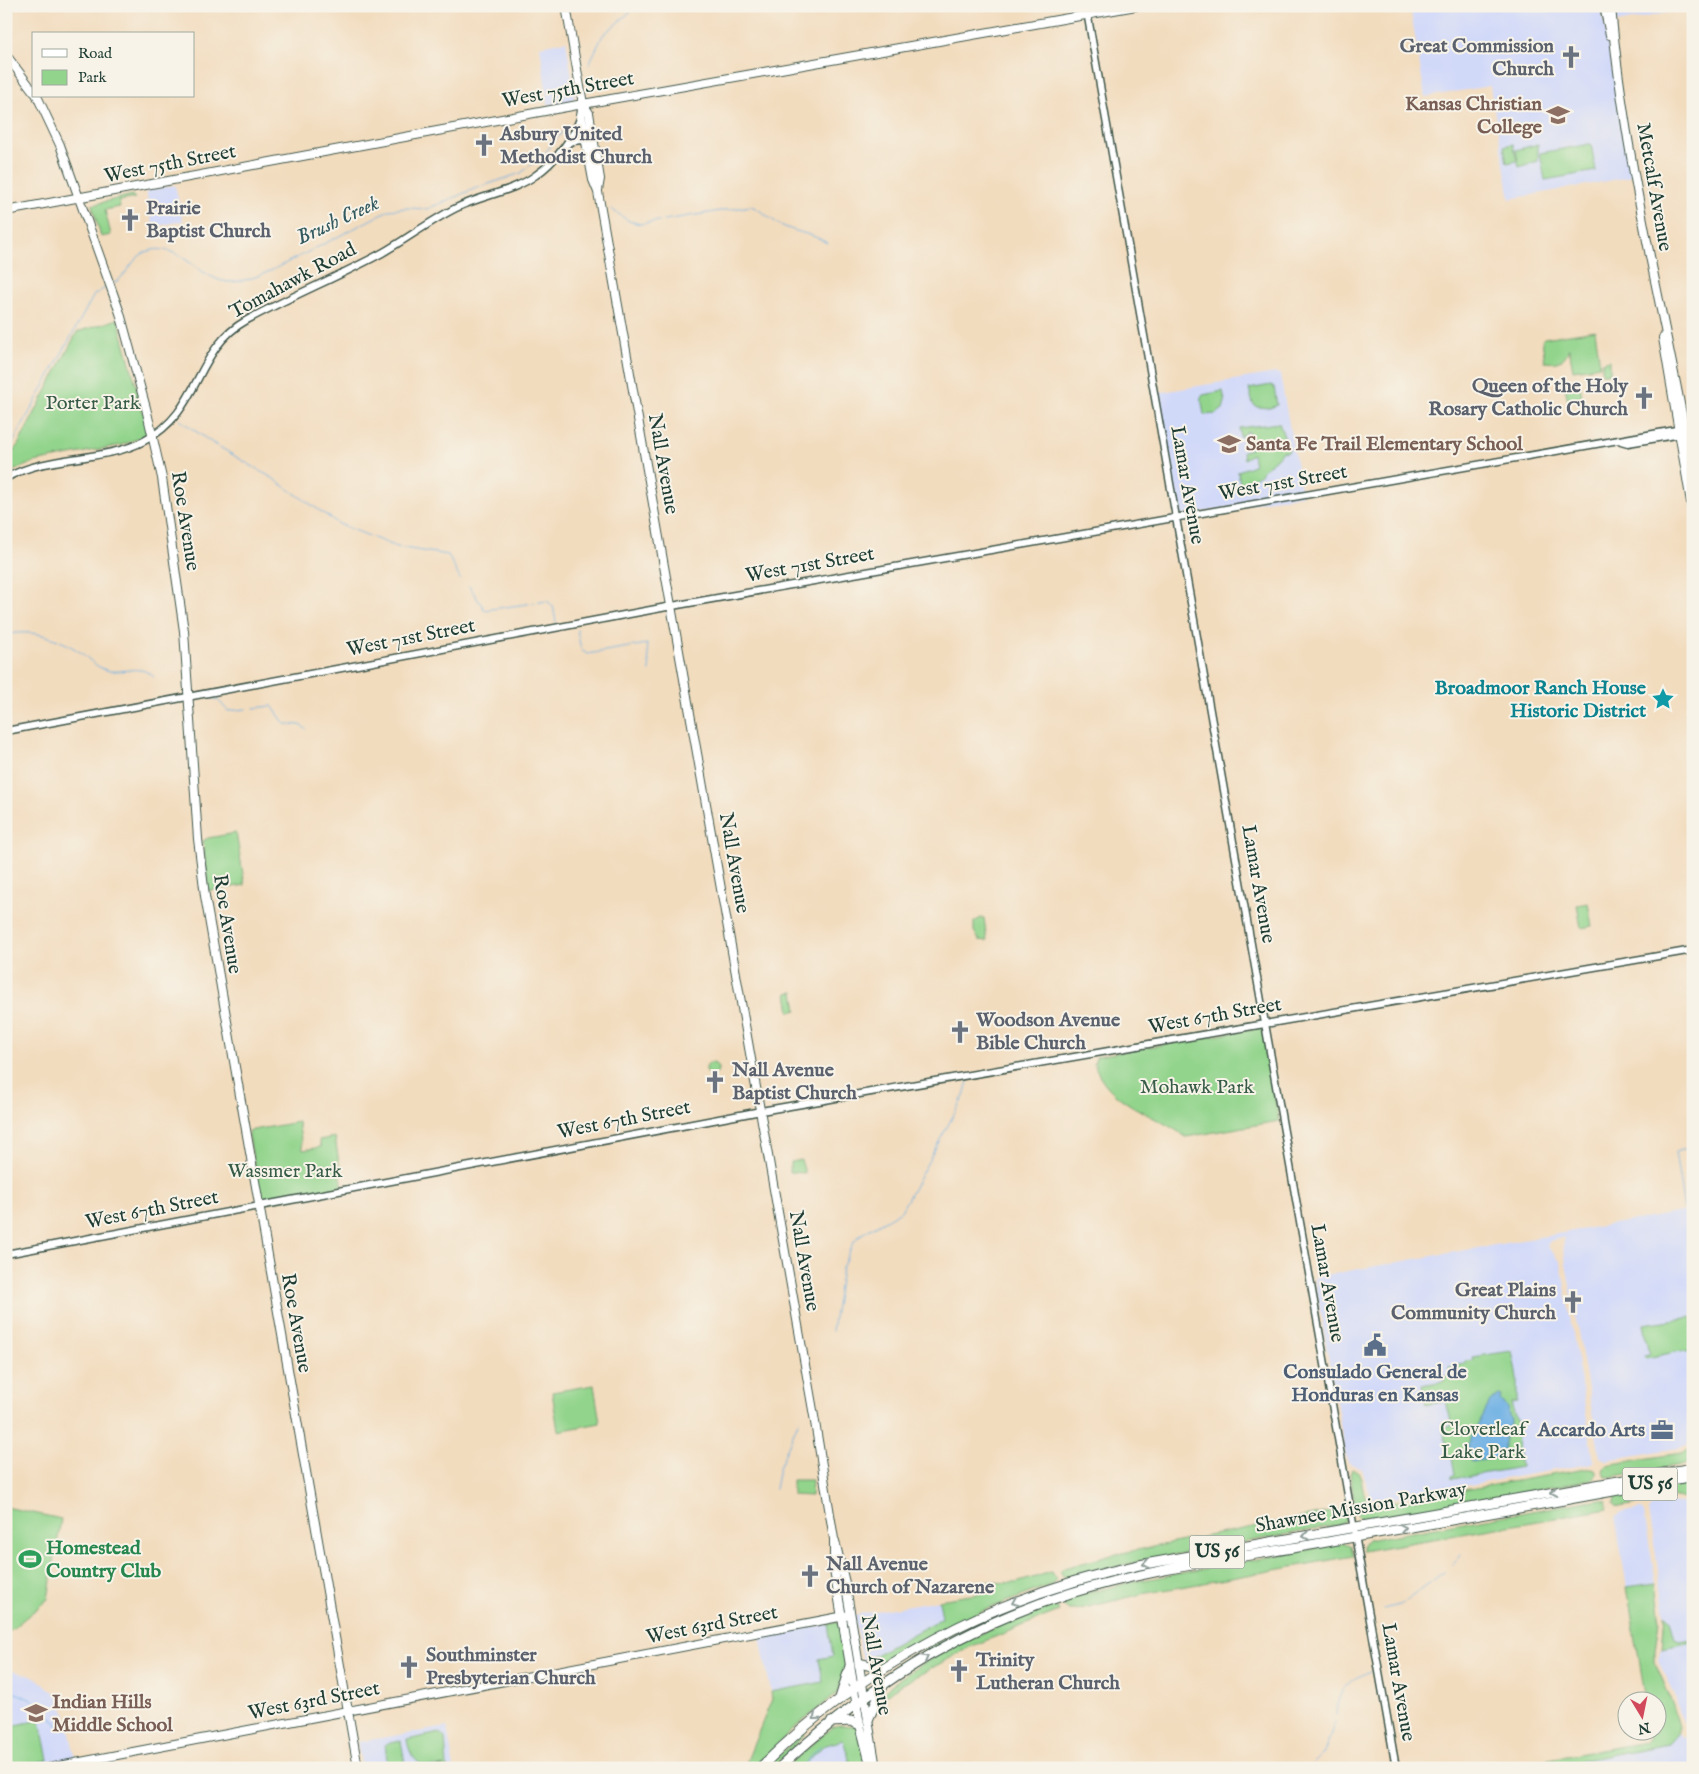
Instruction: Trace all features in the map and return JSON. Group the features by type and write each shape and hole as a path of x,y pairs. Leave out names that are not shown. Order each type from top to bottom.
{"highway":[{"name":"Shawnee Mission Parkway","path":"760,1768 840,1698 917,1648 976,1618 1061,1585 1140,1565 1693,1468"},
{"name":"Shawnee Mission Parkway","path":"779,1768 831,1722 918,1661 970,1633 1022,1610 1071,1593 1153,1573 1693,1476"},
{"path":"1608,1492 1618,1480"},
{"path":"1592,1495 1602,1483"},
{"path":"859,1662 883,1669"},
{"path":"840,1698 850,1666"},
{"path":"831,1722 864,1722 884,1684"}],"main road":[{"name":"Nall Avenue","path":"566,6 582,104 581,114 598,192 761,1111 834,1540 834,1570 859,1662 865,1697 864,1722 870,1768"},
{"name":"West 75th Street","path":"6,211 1087,10 1136,6"},
{"name":"Metcalf Avenue","path":"1604,6 1616,59 1662,321 1664,354 1685,430 1693,473"},
{"name":"Metcalf Avenue","path":"1611,6 1616,59"},
{"path":"6,55 32,89"},
{"name":"Roe Avenue","path":"38,98 50,122 80,198 113,292 137,372 153,435 177,572 189,696 198,839 205,896 358,1768"},
{"name":"Nall Avenue","path":"582,104 588,113 600,179 598,192"},
{"name":"Metcalf Avenue","path":"1685,430 1693,514"},
{"name":"Nall Avenue","path":"846,1616 850,1666 854,1688 876,1768"},
{"name":"West 63rd Street","path":"49,1768 846,1616"}],"street":[{"name":"Lamar Avenue","path":"1087,10 1396,1768"},
{"name":"Tomahawk Road","path":"6,478 37,465 127,447 153,435 166,426 179,412 189,398 211,353 234,329 382,253 454,209 528,180 545,168 562,147 578,124 581,114"},
{"path":"562,147 577,140 582,140 587,144"},
{"name":"West 71st Street","path":"6,731 672,606 1685,430"},
{"name":"West 67th Street","path":"6,1254 761,1111 1693,950"}],"shaded area":[{"name":"Kansas Christian College","path":"1410,6 1601,6 1631,173 1629,177 1510,199 1490,86 1425,97"},
{"path":"1616,6 1680,6 1675,11 1617,23"},
{"path":"566,41 575,96 572,101 548,105 540,46"},
{"path":"175,185 183,221 153,227 146,191"},
{"name":"Santa Fe Trail Elementary School","path":"1275,373 1280,374 1302,495 1179,516 1157,393"},
{"path":"1693,1210 1693,1443 1678,1448 1606,1460 1600,1457 1563,1246 1565,1237 1550,1241 1547,1246 1561,1262 1594,1461 1589,1464 1383,1500 1370,1497 1362,1469 1349,1463 1346,1458 1314,1277"},
{"path":"1693,1502 1693,1639 1680,1641 1674,1638 1670,1620 1665,1614 1649,1511 1652,1507"},
{"path":"1640,1509 1644,1513 1656,1583 1627,1587 1615,1517 1620,1513"},
{"path":"939,1600 942,1618 863,1661 854,1615"},
{"path":"828,1624 833,1656 823,1682 771,1692 760,1637"},
{"path":"1693,1642 1693,1729 1691,1729 1682,1722 1675,1695 1662,1669 1659,1658 1660,1648"},
{"name":"Indian Hills Middle School","path":"6,1669 35,1677 59,1696 67,1719 76,1761 42,1768 6,1768"},
{"path":"447,1727 454,1768 362,1768 357,1742"},
{"path":"1678,1733 1682,1737 1693,1734 1693,1768 1576,1768 1576,1761 1667,1744"},
{"path":"843,1740 852,1768 800,1768 823,1746"}],"green space":[{"path":"1513,144 1517,161 1507,163 1504,146"},
{"path":"1538,144 1538,161 1519,167 1516,150"},
{"path":"1591,144 1596,171 1545,180 1540,153"},
{"path":"132,195 135,198 119,201 120,207 105,210 111,235 101,237 92,205"},
{"name":"Porter Park","path":"118,319 148,429 147,435 122,445 34,462 6,474 6,461 18,445 77,332"},
{"path":"1595,330 1600,366 1573,370 1569,348 1566,356 1558,362 1545,362 1542,340 1544,338"},
{"path":"1610,360 1610,373 1602,373 1602,362"},
{"path":"1271,385 1274,387 1277,405 1270,408 1257,407 1253,404 1249,389"},
{"path":"1580,386 1582,396 1568,401 1565,387"},
{"path":"1223,391 1225,402 1223,409 1216,414 1204,415 1201,397"},
{"path":"1279,423 1289,450 1286,452 1282,451 1261,474 1240,484 1238,471 1254,465 1252,454 1244,459 1243,451 1251,449 1248,431 1240,437 1239,428"},
{"path":"236,833 245,885 208,891 203,841 208,838"},
{"path":"1588,903 1592,926 1581,928 1577,905"},
{"path":"984,918 987,941 979,940 974,931 974,922"},
{"path":"794,992 797,1010 790,1012 787,993"},
{"name":"Mohawk Park","path":"1260,1028 1263,1031 1279,1121 1186,1137 1121,1099 1101,1077 1094,1063 1097,1056"},
{"path":"710,1063 714,1063 718,1069 714,1075 710,1075 706,1071 706,1067"},
{"name":"Wassmer Park","path":"298,1122 303,1150 321,1147 319,1140 335,1137 343,1189 265,1203 261,1200 248,1131"},
{"path":"801,1160 805,1173 790,1172 790,1162"},
{"path":"1693,1317 1693,1353 1681,1351 1646,1358 1644,1355 1649,1354 1643,1324"},
{"name":"Cloverleaf Lake Park","path":"1512,1351 1517,1378 1517,1402 1511,1403 1519,1429 1515,1430 1521,1467 1452,1479 1452,1476 1455,1475 1452,1457 1449,1458 1443,1428 1452,1426 1446,1401 1426,1405 1422,1385 1444,1381 1444,1377 1450,1376 1449,1367 1465,1364 1465,1361 1473,1360 1472,1357"},
{"path":"594,1385 600,1423 558,1431 552,1392"},
{"path":"1693,1449 1693,1463 1610,1477 1606,1476 1603,1471 1606,1465 1681,1453"},
{"path":"1591,1468 1595,1469 1597,1474 1592,1480 1365,1520 1359,1518 1356,1513 1350,1474 1352,1469 1357,1471 1365,1496 1372,1503 1378,1505"},
{"path":"792,1480 812,1480 811,1496 792,1495"},
{"path":"1693,1481 1693,1498 1675,1497 1620,1507 1614,1503 1615,1497 1620,1495"},
{"path":"1599,1499 1607,1501 1608,1509 1363,1551 1363,1545 1367,1540"},
{"name":"Homestead Country Club","path":"6,1507 61,1519 48,1599 6,1634"},
{"path":"1344,1509 1346,1520 1339,1525 1140,1561 1068,1578 1063,1577 1060,1572 1064,1568 1112,1555"},
{"path":"1344,1543 1351,1545 1353,1556 1142,1594 1076,1610 1069,1610 1062,1605 1063,1602 1073,1597 1127,1583"},
{"path":"1267,1546 1267,1548 1149,1570 950,1640 924,1654 922,1651 1017,1605 1066,1587 1135,1569"},
{"path":"1051,1572 1056,1579 1053,1584 975,1614 921,1640 879,1664 866,1660 942,1618 939,1600 983,1593 987,1582 1016,1583"},
{"path":"1656,1583 1660,1614 1655,1662 1673,1705 1679,1727 1677,1734 1668,1744 1543,1768 1497,1768 1646,1742 1666,1742 1666,1692 1644,1692 1627,1587"},
{"path":"1051,1606 1057,1607 1059,1611 970,1647 892,1690 884,1698 881,1697 892,1685 910,1672 959,1644"},
{"path":"1665,1614 1670,1620 1675,1639 1680,1641 1693,1639 1693,1642 1662,1648"},
{"path":"837,1622 840,1626 846,1668 837,1693 791,1731 754,1768 744,1768 772,1699 771,1692 823,1682 819,1659 833,1656 828,1624"},
{"path":"40,1720 48,1760 6,1768 6,1727"},
{"path":"839,1725 857,1726 869,1768 852,1768 843,1740 823,1746 800,1768 785,1768 832,1727"},
{"path":"804,1732 805,1734 773,1768 765,1768"},
{"path":"440,1733 445,1738 447,1766 449,1768 437,1768 445,1766 437,1767 419,1763 412,1754 407,1740"},
{"path":"401,1741 406,1768 388,1768 385,1744"},
{"path":"1573,1761 1576,1768 1546,1768"}],"water":[{"path":"1498,1395 1501,1396 1500,1400 1507,1408 1511,1421 1504,1438 1504,1449 1500,1457 1472,1462 1467,1455 1468,1444 1490,1402"}],"waterway":[{"name":"Brush Creek","path":"589,64 603,35 637,6"},
{"name":"Brush Creek","path":"114,283 123,276 137,258 146,252 158,249 180,256 221,281 242,281 259,276 389,210 406,208 427,209 474,189 521,173 543,155 568,125"},
{"path":"611,209 629,221 640,224 751,206 780,225 827,243"},
{"name":"Brush Creek","path":"6,455 94,295 108,286"},
{"path":"180,420 211,442 274,479 339,524 397,547 448,555 460,579"},
{"path":"469,586 485,610 547,601 553,606 556,622"},
{"path":"577,630 581,650 587,654 647,644 650,671"},
{"path":"6,635 26,633 45,636 72,647 102,669 112,671 143,670 154,677"},
{"path":"208,697 218,700 228,711 246,709"},
{"path":"254,708 272,706 285,724 300,725 306,729"},
{"path":"832,1331 842,1268 853,1243 860,1235 901,1211 964,1096 968,1081"},
{"path":"1684,1209 1675,1152 1693,1147"},
{"path":"775,1489 779,1468 799,1420"},
{"path":"1452,1566 1461,1554"},
{"path":"1383,1609 1400,1605 1444,1572"},
{"path":"1336,1715 1342,1691 1351,1682 1372,1670"},
{"path":"6,1689 37,1703 48,1713 59,1728"},
{"path":"1309,1768 1324,1753 1335,1722"},
{"path":"800,1768 820,1746"}],"place":[{"name":"Great Commission Church","path":"1571,57"},
{"name":"Kansas Christian College","path":"1558,115"},
{"name":"Asbury United Methodist Church","path":"484,145"},
{"name":"Prairie Baptist Church","path":"130,220"},
{"name":"Queen of the Holy Rosary Catholic Church","path":"1644,398"},
{"name":"Santa Fe Trail Elementary School","path":"1229,444"},
{"name":"Broadmoor Ranch House Historic District","path":"1663,699"},
{"name":"Woodson Avenue Bible Church","path":"960,1032"},
{"name":"Nall Avenue Baptist Church","path":"715,1082"},
{"name":"Great Plains Community Church","path":"1573,1302"},
{"name":"Consulado General de Honduras en Kansas","path":"1375,1345"},
{"name":"Accardo Arts","path":"1662,1430"},
{"name":"Homestead Country Club","path":"30,1559"},
{"name":"Nall Avenue Church of Nazarene","path":"810,1576"},
{"name":"Southminster Presbyterian Church","path":"409,1667"},
{"name":"Trinity Lutheran Church","path":"959,1671"},
{"name":"Indian Hills Middle School","path":"36,1713"}]}
